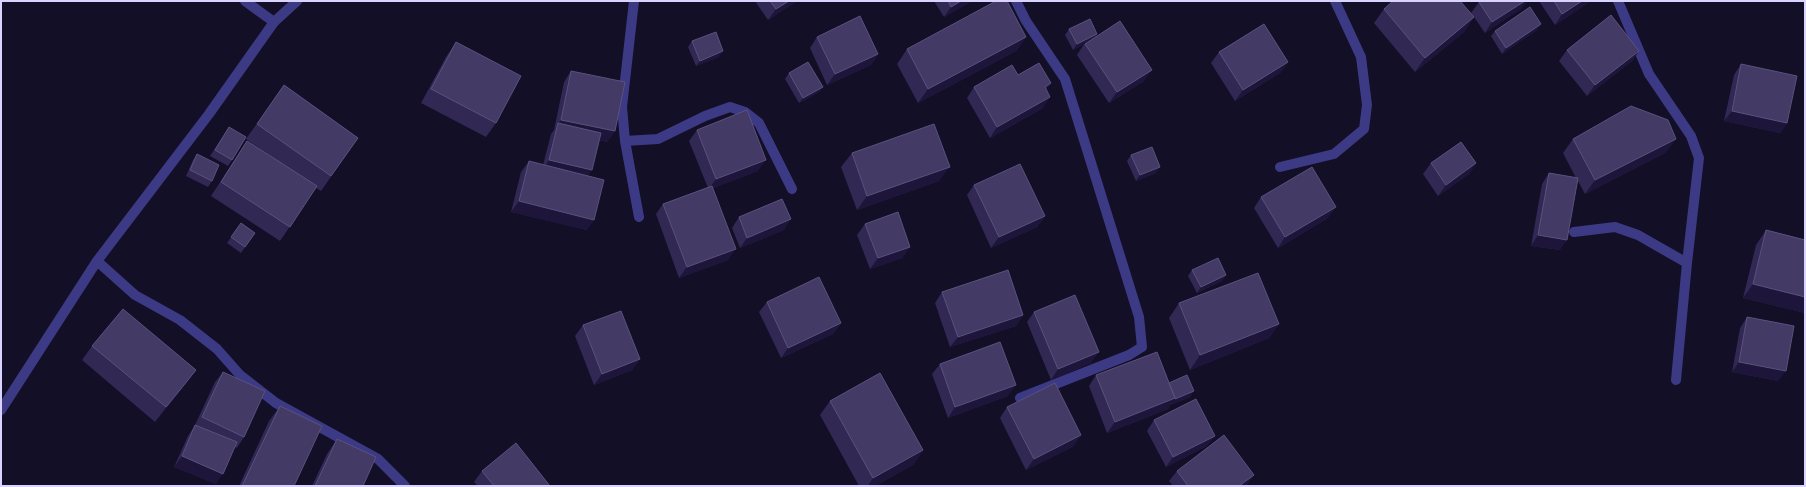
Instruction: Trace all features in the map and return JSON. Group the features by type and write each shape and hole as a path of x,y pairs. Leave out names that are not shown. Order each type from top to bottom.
{"street":[{"path":"245,1 274,22"},
{"path":"1,410 97,261 209,114 274,22 297,1"},
{"path":"634,1 622,107 625,141 639,217"},
{"path":"1016,1 1026,21 1065,79 1139,317 1142,347 1129,355 1020,398"},
{"path":"1280,167 1334,154 1364,129 1367,105 1361,57 1335,1"},
{"path":"1618,1 1649,74 1691,136 1699,158 1686,263 1676,380"},
{"path":"625,141 658,139 705,116 730,107 745,112 759,123 792,189"},
{"path":"1574,232 1615,227 1638,235 1686,263"},
{"path":"97,261 135,295 180,320 217,349 240,375 276,403 378,459 405,486"}],"building":[{"path":"770,1 789,1 776,9"},
{"path":"948,1 961,1 951,7"},
{"path":"996,1 1007,1 1026,37 928,89 907,49"},
{"path":"1393,1 1460,1 1474,17 1425,58 1384,9"},
{"path":"1525,1 1492,22 1479,2"},
{"path":"1554,1 1582,1 1562,14"},
{"path":"1530,7 1541,24 1506,48 1495,31"},
{"path":"1611,15 1639,51 1595,85 1567,50"},
{"path":"860,16 878,54 835,74 817,37"},
{"path":"1090,19 1097,34 1077,44 1069,29"},
{"path":"1120,21 1152,70 1117,92 1085,44"},
{"path":"1264,24 1288,62 1243,90 1219,52"},
{"path":"716,32 723,51 700,61 692,41"},
{"path":"456,42 521,76 496,123 431,89"},
{"path":"808,62 823,87 803,98 789,73"},
{"path":"1039,63 1051,83 1045,87 1050,97 997,127 974,87 1012,65 1018,75"},
{"path":"1741,64 1797,76 1787,123 1732,111"},
{"path":"571,71 625,82 615,131 561,120"},
{"path":"284,85 358,138 331,176 257,124"},
{"path":"1631,106 1668,120 1676,139 1595,180 1573,139"},
{"path":"747,110 766,160 716,179 697,130"},
{"path":"558,123 601,133 592,170 549,160"},
{"path":"934,124 950,167 867,196 852,153"},
{"path":"229,127 246,137 232,160 215,150"},
{"path":"247,141 317,186 290,227 221,182"},
{"path":"1461,142 1476,163 1446,185 1431,163"},
{"path":"1152,147 1160,167 1140,175 1131,155"},
{"path":"197,154 219,165 212,181 190,170"},
{"path":"529,161 604,180 594,220 519,201"},
{"path":"1020,164 1045,216 999,237 974,185"},
{"path":"1312,167 1336,207 1285,237 1261,197"},
{"path":"1549,173 1578,178 1567,240 1538,235"},
{"path":"712,186 736,249 687,267 663,204"},
{"path":"782,199 791,219 747,238 739,217"},
{"path":"898,212 910,247 878,258 865,224"},
{"path":"241,223 255,233 245,247 231,237"},
{"path":"1766,230 1805,240 1805,297 1753,284"},
{"path":"1218,258 1226,275 1201,287 1192,270"},
{"path":"1008,270 1023,315 958,337 942,292"},
{"path":"1258,273 1279,324 1200,355 1179,303"},
{"path":"819,277 841,323 788,348 767,302"},
{"path":"1075,295 1099,352 1058,369 1034,312"},
{"path":"123,309 196,370 166,407 92,346"},
{"path":"621,311 640,359 602,374 583,325"},
{"path":"1747,317 1794,326 1786,371 1739,362"},
{"path":"1000,342 1016,385 955,407 940,364"},
{"path":"1157,352 1175,398 1115,422 1096,375"},
{"path":"223,372 265,391 244,437 202,417"},
{"path":"880,373 923,450 873,478 830,401"},
{"path":"1187,375 1194,391 1175,399 1169,383"},
{"path":"1055,383 1081,435 1034,459 1007,407"},
{"path":"1196,399 1215,436 1173,457 1154,420"},
{"path":"280,406 322,426 294,486 242,486"},
{"path":"195,425 237,442 223,474 182,456"},
{"path":"1224,435 1254,475 1239,486 1188,486 1177,471"},
{"path":"337,439 376,457 363,486 315,486"},
{"path":"516,443 550,486 494,486 482,471"}]}
